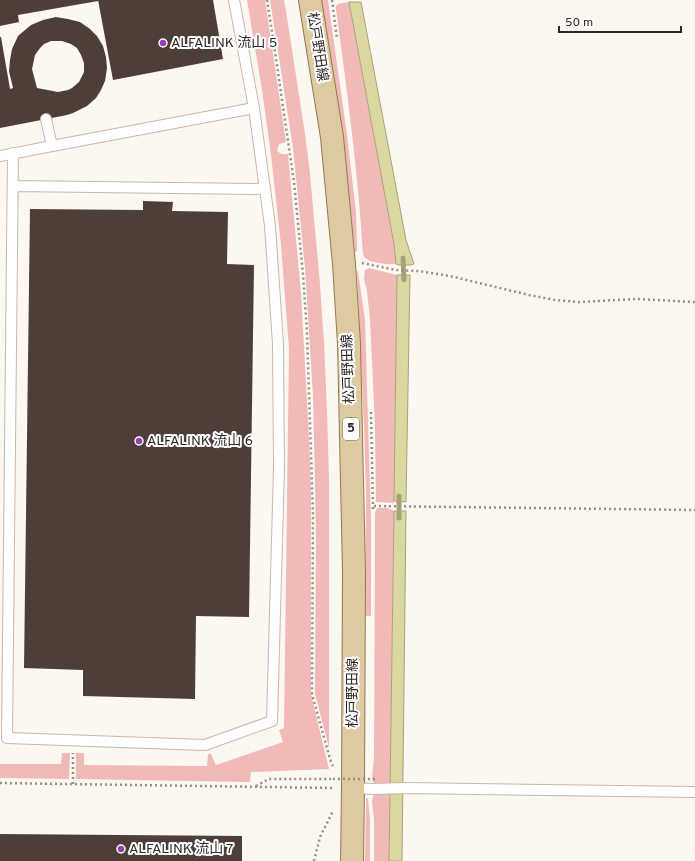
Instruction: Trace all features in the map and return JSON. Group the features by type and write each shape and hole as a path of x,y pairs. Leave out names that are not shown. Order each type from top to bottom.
{"main road":[{"name":"松戸野田線","path":"310,0 332,138 344,264 349,344 354,572 344,788 352,861"}],"lane":[{"path":"13,153 7,738 205,745 272,721 279,468 278,344 270,226 254,108 234,0"},
{"path":"0,156 254,108"},
{"path":"46,119 52,146"},
{"path":"12,186 265,189"},
{"path":"344,788 695,792"}],"path":[{"path":"267,0 294,182 307,332 313,515 312,694 330,758 335,770"},
{"path":"344,264 361,263 396,270 419,271 450,276 555,300 579,302 636,299 695,302"},
{"path":"373,506 695,510"},
{"path":"72,784 74,740"},
{"path":"256,787 269,779 377,779"},
{"path":"0,783 344,788"},
{"path":"314,861 320,837 335,808"}],"shaded area":[{"path":"247,0 265,0 286,142 279,144 277,150 281,154 288,154 301,293 309,437 311,490 311,694 329,769 251,772 250,782 76,779 76,753 84,753 84,765 207,766 208,754 211,754 216,765 283,742 279,730 284,728 289,349 281,245 271,155"},
{"path":"270,0 284,0 286,11 310,174 320,284 324,342 329,479 329,748 315,694 316,536 313,396 305,268 293,148"},
{"path":"321,0 328,0 347,135 356,212 357,251 355,252 342,135"},
{"path":"349,2 394,244 396,264 373,262 366,258 363,254 355,162 336,9 338,4"},
{"path":"349,2 361,2 406,240 414,264 411,265 396,264 394,244"},
{"path":"369,268 397,275 394,503 376,502 375,427 370,319 364,279 365,270"},
{"path":"357,271 365,320 371,520 371,616 365,616 366,494"},
{"path":"397,275 410,275 406,502 394,501"},
{"path":"377,508 388,508 394,511 390,785 376,784 372,779 374,756 375,513"},
{"path":"394,511 406,511 402,861 389,861"},
{"path":"62,753 70,753 69,779 0,778 0,764 61,764"},
{"path":"390,790 389,861 374,861 374,820 372,801 375,793"},
{"path":"366,798 368,799 370,819 370,861 365,861"}],"building":[{"path":"0,0 98,1 18,15 19,22 0,26"},
{"name":"ALFALINK 流山 5","path":"98,0 213,0 223,59 113,80"},
{"path":"56,17 68,19 80,22 90,29 97,36 103,46 107,68 105,81 96,98 87,106 73,113 0,128 0,37 10,89 13,88 9,71 10,60 12,49 18,36 31,25","holes":["51,41 62,41 77,48 81,55 84,63 84,72 79,82 68,90 58,92 37,88 32,69 35,55 44,44"]},
{"name":"ALFALINK 流山 6","path":"143,201 173,202 172,211 228,212 227,264 254,265 249,617 196,616 195,699 83,696 83,670 24,668 30,209 143,210"},
{"name":"ALFALINK 流山 7","path":"0,834 242,836 242,861 0,861"}],"waterway":[{"path":"403,258 404,280"},
{"path":"399,496 399,518"}],"place":[{"name":"ALFALINK 流山 5","path":"163,43"},
{"name":"ALFALINK 流山 6","path":"139,441"},
{"name":"ALFALINK 流山 7","path":"121,849"}]}
